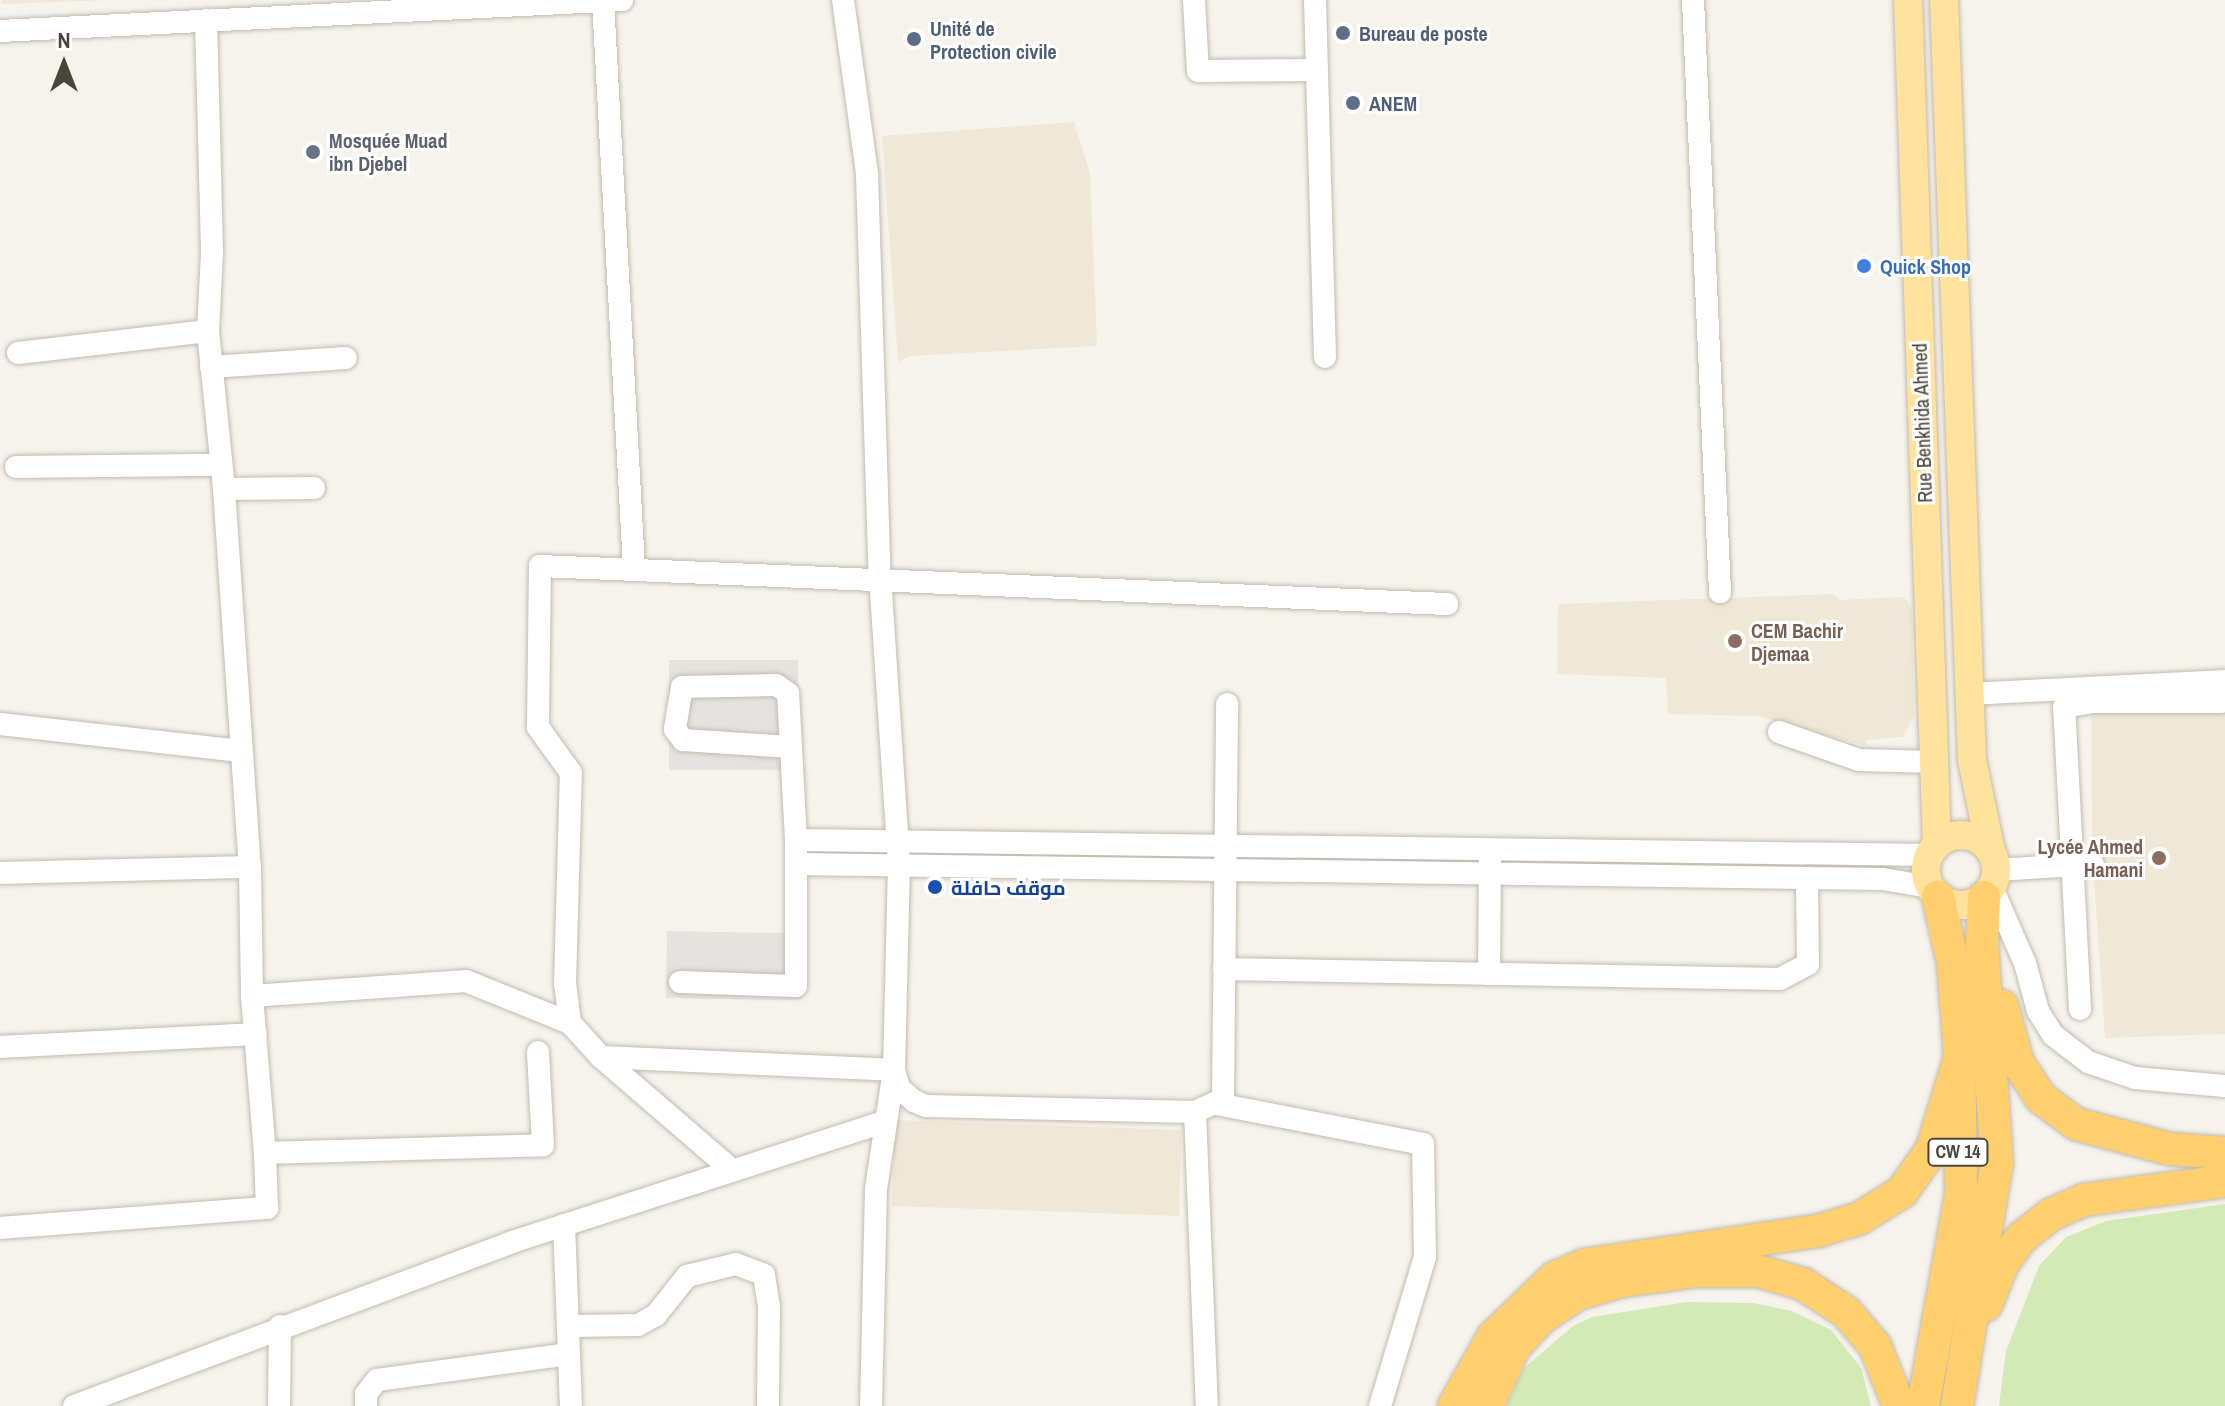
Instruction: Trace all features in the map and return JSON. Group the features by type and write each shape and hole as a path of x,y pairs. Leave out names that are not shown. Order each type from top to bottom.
{"highway":[{"path":"1989,884 2008,1039 2041,1098 2076,1124 2170,1149 2225,1153"},
{"name":"CW 14","path":"1957,1406 1997,1163 1989,884"},
{"name":"CW 14","path":"1923,1406 1961,1195 1959,1061 1953,963 1934,892"},
{"path":"1454,1406 1493,1337 1554,1278 1584,1265 1818,1231 1860,1218 1902,1192 1932,1149 1959,1061"},
{"path":"1966,1406 1989,1293 2021,1238 2050,1215 2083,1200 2225,1181"},
{"path":"1487,1406 1514,1347 1541,1318 1577,1294 1622,1281 1696,1271 1758,1271 1803,1284 1846,1312 1875,1346 1899,1406"}],"main road":[{"name":"Rue Benkhida Ahmed","path":"1908,0 1934,762 1933,850"},
{"name":"CW 14","path":"1944,0 1972,760 1989,884"},
{"path":"1960,835 1983,843 1989,884 1961,905 1934,892 1933,850 1960,835"}],"street":[{"path":"843,0 867,174 880,577 899,841 894,1070 884,1122 870,1291 871,1406"},
{"path":"1194,0 1198,71 1316,70"},
{"path":"1315,0 1325,357"},
{"path":"1693,0 1720,592"},
{"path":"0,31 206,20 337,7 612,1 634,568"},
{"path":"0,1228 267,1208 252,996 250,867 224,489 208,331 212,253 206,20"},
{"path":"18,353 208,331"},
{"path":"211,367 346,358"},
{"path":"16,467 220,465"},
{"path":"224,489 314,488"},
{"path":"570,1023 565,984 571,773 538,727 540,566 880,577 1447,604"},
{"path":"680,982 796,986 797,864 788,693 776,685 682,687 675,729 683,740 790,747"},
{"path":"1969,694 2223,691"},
{"path":"2080,1009 2069,865 2064,707 2223,691"},
{"path":"894,1070 899,1088 926,1106 1195,1112 1223,1099 1227,704"},
{"path":"0,724 240,751"},
{"path":"1779,732 1859,760 1934,762"},
{"path":"796,840 1933,850"},
{"path":"1489,974 1491,848"},
{"path":"797,864 1883,879 1934,892"},
{"path":"2093,864 2069,865 1989,884 2025,963 2038,1011 2053,1035 2088,1062 2135,1078 2225,1086"},
{"path":"0,873 250,867"},
{"path":"1224,969 1780,979 1808,964 1807,878"},
{"path":"252,996 466,981 570,1023 601,1057 733,1171"},
{"path":"0,1047 256,1034"},
{"path":"265,1153 543,1145 538,1052"},
{"path":"601,1057 894,1070"},
{"path":"1217,1104 1423,1144 1425,1257 1380,1406"},
{"path":"1195,1112 1207,1406"},
{"path":"74,1406 280,1326 564,1225 884,1122"},
{"path":"564,1225 572,1406"},
{"path":"568,1326 638,1325 656,1315 687,1276 736,1264 764,1275 769,1305 768,1406"},
{"path":"279,1406 280,1326"},
{"path":"366,1406 366,1394 377,1380 569,1354"}],"shaded area":[{"path":"2,0 110,0 2,4"},
{"path":"1074,122 1090,173 1097,346 909,356 898,362 882,136"},
{"name":"CEM Bachir Djemaa","path":"1833,594 1840,600 1904,597 1912,608 1914,716 1903,737 1866,740 1866,746 1758,716 1668,714 1666,678 1557,674 1558,604"},
{"path":"669,660 798,660 798,770 669,770"},
{"name":"Lycée Ahmed Hamani","path":"2225,689 2225,1034 2105,1038 2092,852 2091,694"},
{"path":"667,931 803,933 802,1000 666,998"},
{"path":"895,1120 1182,1130 1179,1216 892,1206"}],"green space":[{"path":"2225,1204 2225,1406 1999,1406 2006,1351 2039,1266 2066,1237 2106,1221"},
{"path":"1687,1302 1753,1303 1792,1311 1831,1330 1861,1368 1871,1406 1507,1406 1523,1369 1573,1326 1592,1317"}],"place":[{"name":"Bureau de poste","path":"1343,33"},
{"name":"Unité de Protection civile","path":"914,39"},
{"name":"ANEM","path":"1353,103"},
{"name":"Mosquée Muad ibn Djebel","path":"313,152"},
{"name":"Quick Shop","path":"1864,266"},
{"name":"CEM Bachir Djemaa","path":"1735,641"},
{"name":"Lycée Ahmed Hamani","path":"2159,858"},
{"name":"موقف حافلة","path":"935,887"}]}
